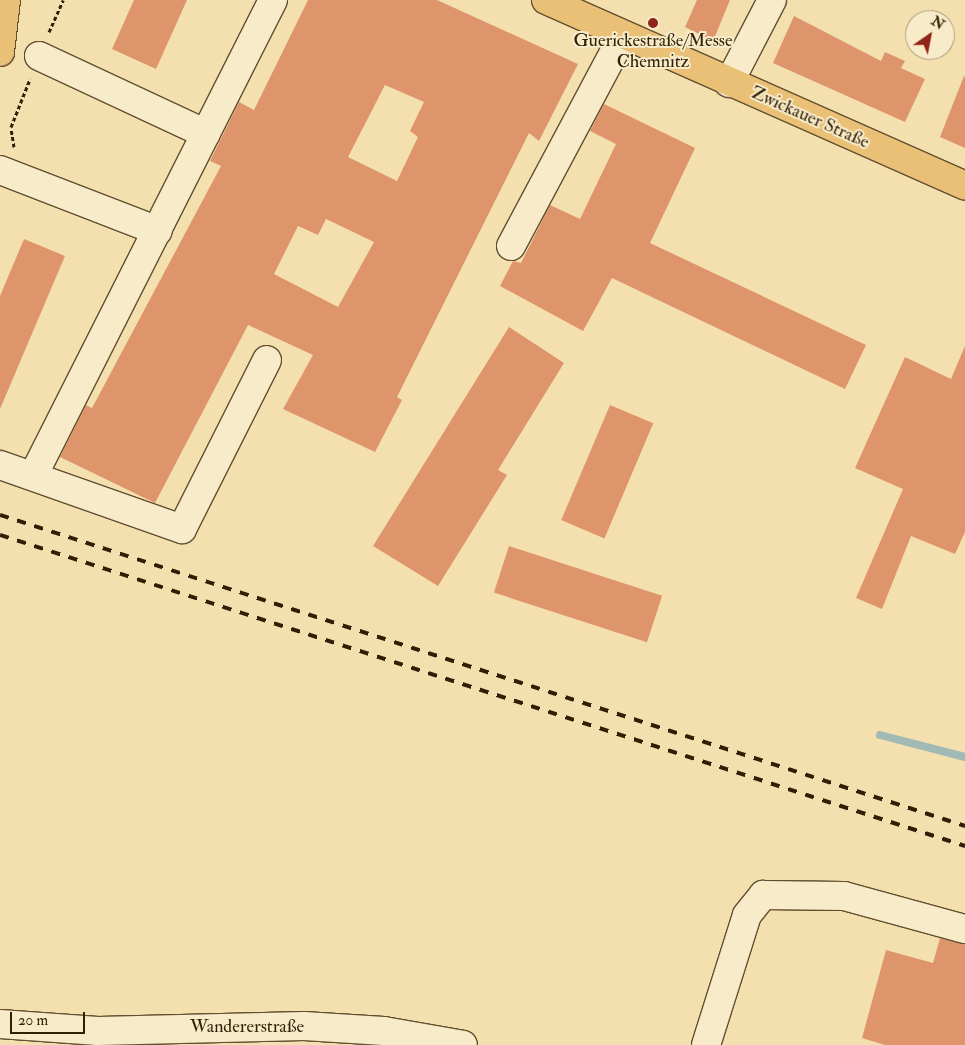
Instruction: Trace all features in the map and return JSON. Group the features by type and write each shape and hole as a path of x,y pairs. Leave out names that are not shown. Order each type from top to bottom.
{"main road":[{"name":"Zwickauer Straße","path":"559,3 623,35 965,186"},
{"path":"0,52 4,9"}],"street":[{"path":"32,476 158,231 273,0"},
{"path":"729,82 772,0"},
{"path":"512,246 623,35"},
{"path":"39,56 206,134"},
{"path":"0,170 25,183 158,231"},
{"path":"0,464 182,530 267,360"},
{"path":"706,1045 748,915 763,895 844,896 965,929"},
{"name":"Wandererstraße","path":"0,1024 98,1031 304,1026 384,1031 463,1045"}],"path":[{"path":"25,183 32,166 14,150 11,126 63,0"}],"building":[{"path":"134,0 187,0 156,69 112,49"},
{"path":"308,0 437,0 578,64 539,141 529,133 397,397 402,400 375,452 283,409 313,355 248,325 155,503 60,457 86,405 92,408 221,166 210,161 239,102 254,110","holes":["385,85 424,102 410,131 418,137 397,181 348,157","326,219 374,242 338,307 274,274 298,226 318,235"]},
{"path":"697,0 730,0 713,41 685,27"},
{"path":"794,16 881,61 885,52 905,61 901,68 925,79 905,122 773,63"},
{"path":"965,77 965,148 940,137"},
{"path":"604,104 695,148 650,243 866,345 845,389 612,278 583,331 500,286 513,261 521,263 550,205 580,219 616,144 590,131"},
{"path":"24,239 65,256 0,409 0,296"},
{"path":"509,327 564,363 498,470 507,475 438,586 373,546"},
{"path":"965,346 965,532 955,554 911,536 882,609 856,598 903,489 855,468 905,357 951,379"},
{"path":"610,405 653,423 604,538 561,520"},
{"path":"509,546 662,596 647,642 494,593"},
{"path":"940,938 965,944 965,1045 885,1045 862,1038 886,950 933,963"}],"waterway":[{"path":"880,735 965,757"}],"railway":[{"path":"0,515 965,826"},
{"path":"0,535 965,846"}],"place":[{"name":"Guerickestraße/Messe Chemnitz","path":"653,23"}]}
